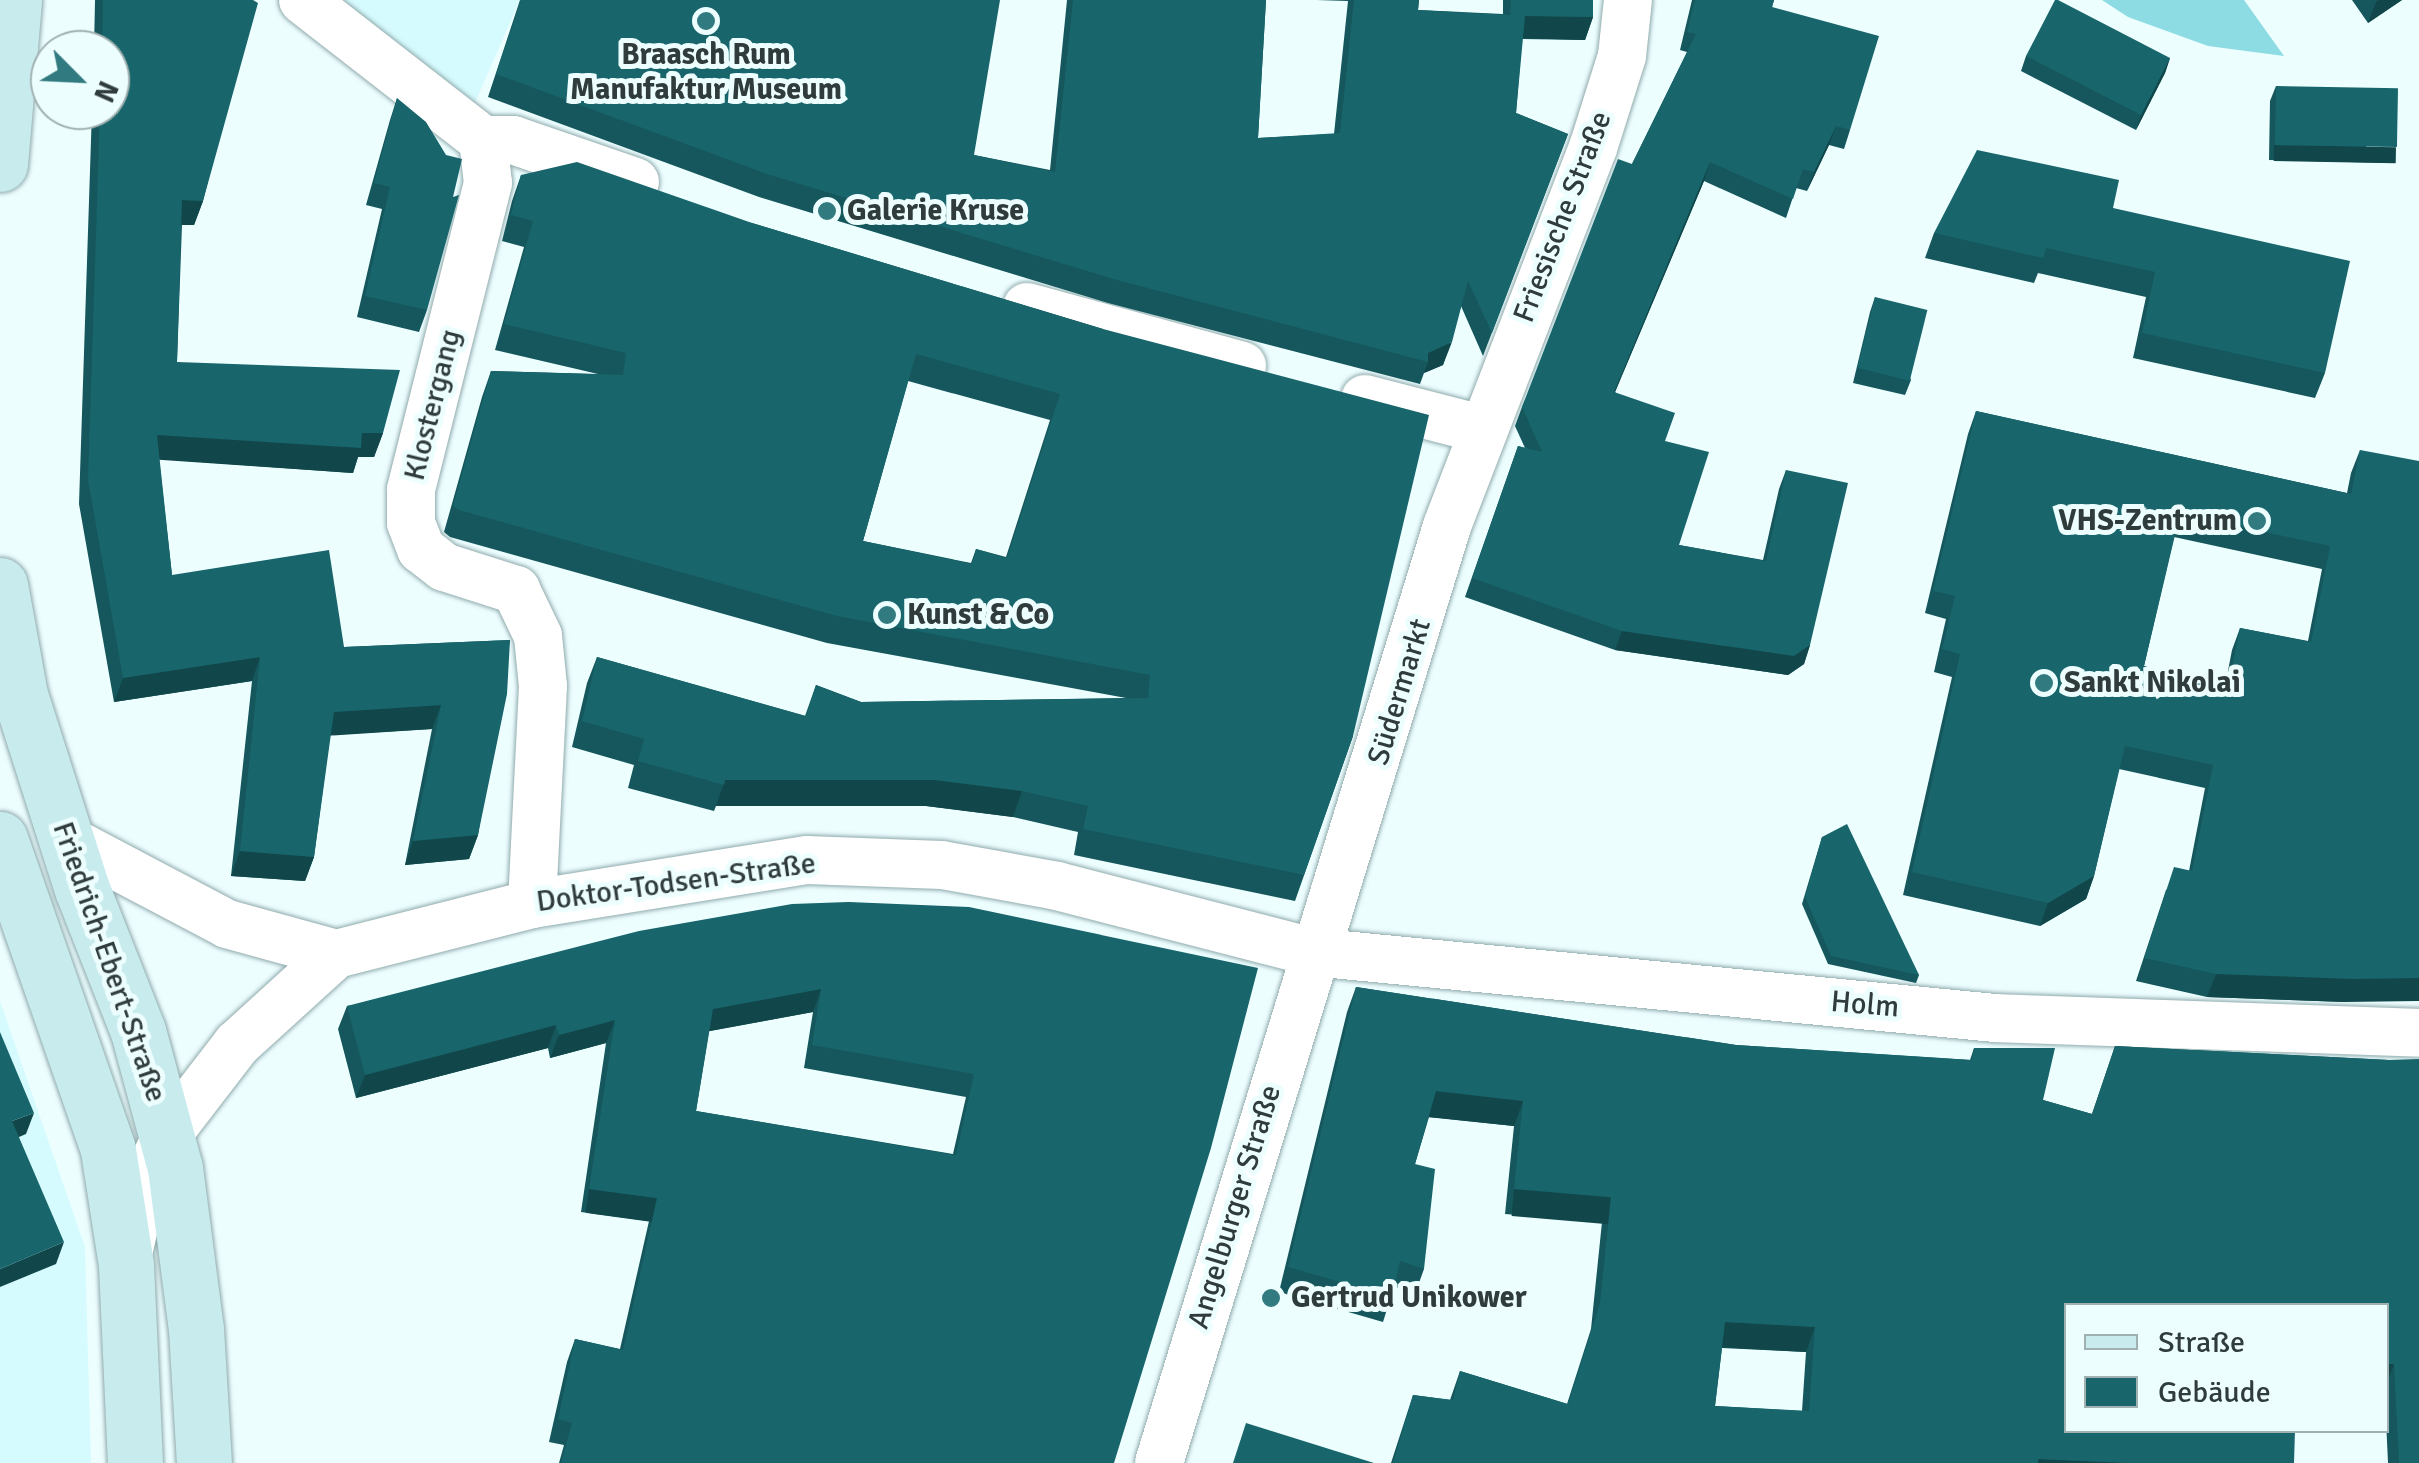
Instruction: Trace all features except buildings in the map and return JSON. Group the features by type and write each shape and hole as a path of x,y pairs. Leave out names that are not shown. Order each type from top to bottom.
{"main road":[{"path":"0,164 14,0"},
{"name":"Friedrich-Ebert-Straße","path":"0,585 10,675 138,1031 166,1135 196,1329 204,1463"},
{"name":"Friedrich-Ebert-Straße","path":"0,839 108,1150 126,1266 135,1463"}],"street":[{"path":"303,0 483,140 514,140 678,198"},
{"name":"Friesische Straße","path":"1480,429 1593,148 1622,56 1628,0"},
{"name":"Klostergang","path":"483,140 488,182 411,490 411,523 421,549 444,567 516,590 538,636 543,686 532,904"},
{"path":"982,294 1480,429"},
{"name":"Südermarkt","path":"1312,952 1367,800 1480,429"},
{"name":"Doktor-Todsen-Straße","path":"66,839 226,924 336,954"},
{"name":"Doktor-Todsen-Straße","path":"126,1266 144,1182 166,1135 237,1044 336,954 532,904 807,860 942,866 1057,886 1312,952"},
{"name":"Holm","path":"1312,952 1994,1018 2419,1033"},
{"name":"Angelburger Straße","path":"1159,1463 1312,952"}],"shaded area":[{"path":"339,0 520,0 474,105"},
{"path":"2102,0 2244,0 2284,56 2208,46 2128,17"},
{"path":"0,1001 85,1247 91,1463 0,1463"}],"place":[{"name":"Braasch Rum Manufaktur Museum","path":"706,21"},
{"name":"Galerie Kruse","path":"827,211"},
{"name":"VHS-Zentrum","path":"2257,521"},
{"name":"Kunst & Co","path":"887,615"},
{"name":"Sankt Nikolai","path":"2044,683"},
{"name":"Gertrud Unikower","path":"1271,1298"}]}
